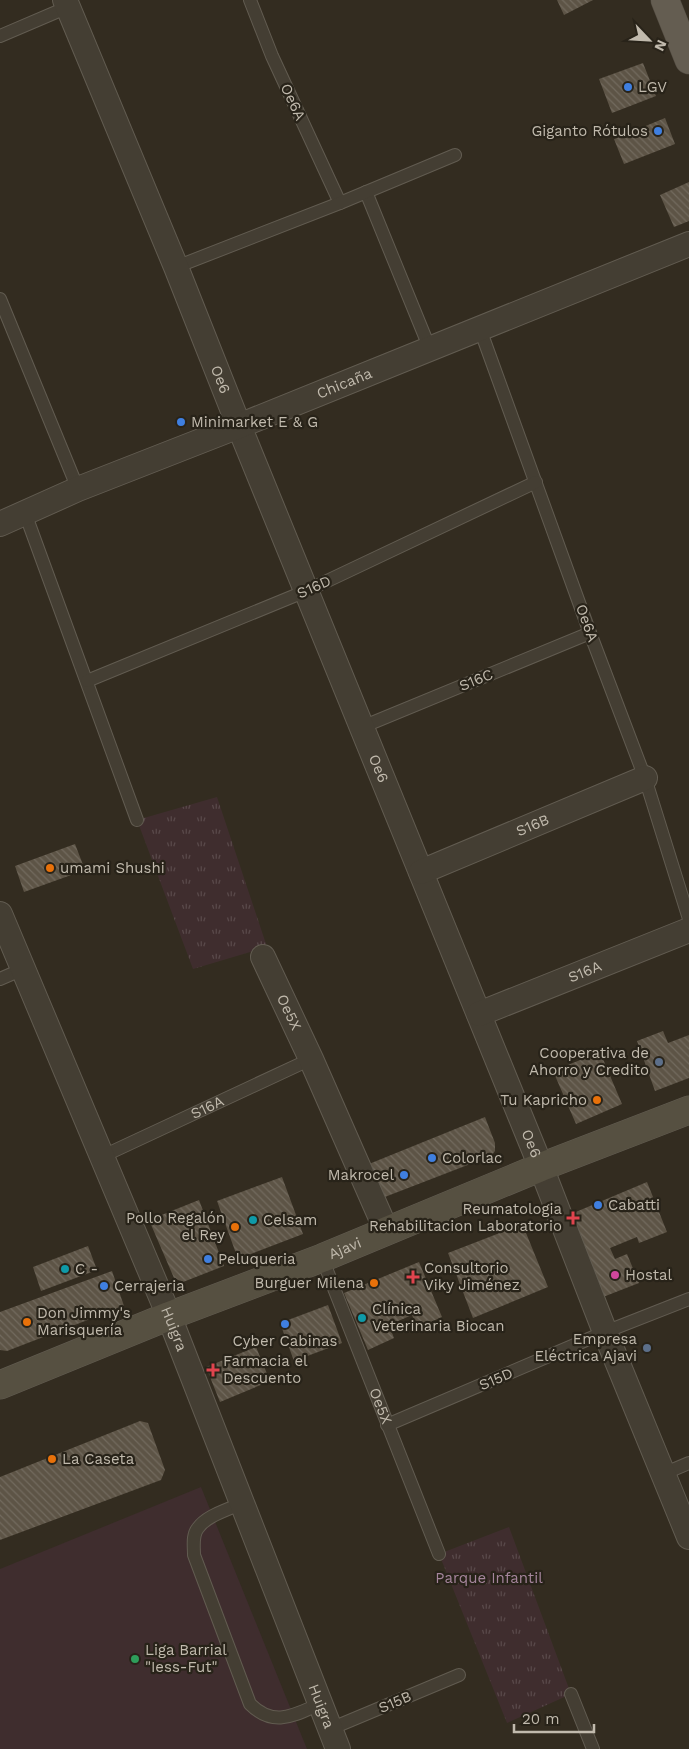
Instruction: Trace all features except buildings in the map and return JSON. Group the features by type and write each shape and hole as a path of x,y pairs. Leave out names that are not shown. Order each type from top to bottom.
{"main road":[{"path":"665,0 689,60"}],"street":[{"name":"Oe6","path":"66,4 176,267 689,1537"},
{"name":"Chicaña","path":"0,524 78,489 689,244"},
{"name":"S16B","path":"421,872 645,778"},
{"name":"Huigra","path":"0,914 103,1156 168,1316 334,1739"},
{"name":"S16A","path":"479,1014 689,930"},
{"name":"Oe5X","path":"263,957 387,1232"},
{"name":"Ajavi","path":"0,1385 168,1316 387,1232 541,1167 689,1110"}],"lane":[{"name":"Oe6A","path":"250,0 272,56 340,203"},
{"path":"0,36 66,4"},
{"path":"176,267 340,203 455,155"},
{"path":"366,192 430,349"},
{"path":"0,299 5,326 78,489"},
{"name":"Oe6A","path":"480,329 590,633 645,778 689,919"},
{"name":"S16D","path":"86,680 306,591 536,482"},
{"path":"25,513 137,820"},
{"name":"S16C","path":"362,727 590,633"},
{"path":"0,979 23,969"},
{"name":"S16A","path":"103,1156 311,1060"},
{"name":"Oe5X","path":"322,1258 439,1554"},
{"name":"S15D","path":"387,1425 605,1332 689,1299"},
{"path":"663,1474 689,1463"},
{"path":"242,1503 208,1518 197,1529 194,1539 194,1554 250,1704 264,1714 282,1719 320,1704"},
{"name":"S15B","path":"334,1739 459,1675"},
{"path":"571,1694 593,1749"}],"green space":[{"path":"217,797 267,947 193,969 137,820"},
{"name":"Liga Barrial \"Iess-Fut\"","path":"201,1487 307,1749 0,1749 0,1569"},
{"name":"Parque Infantil","path":"509,1527 571,1694 507,1723 439,1554"}],"place":[{"name":"LGV","path":"628,87"},
{"name":"Giganto Rótulos","path":"658,131"},
{"name":"Minimarket E & G","path":"181,422"},
{"name":"umami Shushi","path":"50,868"},
{"name":"Cooperativa de Ahorro y Credito","path":"659,1062"},
{"name":"Tu Kapricho","path":"597,1100"},
{"name":"Colorlac","path":"432,1158"},
{"name":"Makrocel","path":"404,1175"},
{"name":"Cabatti","path":"598,1205"},
{"name":"Reumatologia Rehabilitacion Laboratorio","path":"573,1218"},
{"name":"Celsam","path":"253,1220"},
{"name":"Pollo Regalón el Rey","path":"235,1227"},
{"name":"Peluqueria","path":"208,1259"},
{"name":"C -","path":"65,1269"},
{"name":"Hostal","path":"615,1275"},
{"name":"Consultorio Viky Jiménez","path":"413,1277"},
{"name":"Burguer Milena","path":"374,1283"},
{"name":"Cerrajeria","path":"104,1286"},
{"name":"Clínica Veterinaria Biocan","path":"362,1318"},
{"name":"Don Jimmy's Marisquería","path":"27,1322"},
{"name":"Cyber Cabinas","path":"285,1324"},
{"name":"Empresa Eléctrica Ajavi","path":"647,1348"},
{"name":"Farmacia el Descuento","path":"213,1370"},
{"name":"La Caseta","path":"52,1459"},
{"name":"Liga Barrial \"Iess-Fut\"","path":"135,1659"}]}
